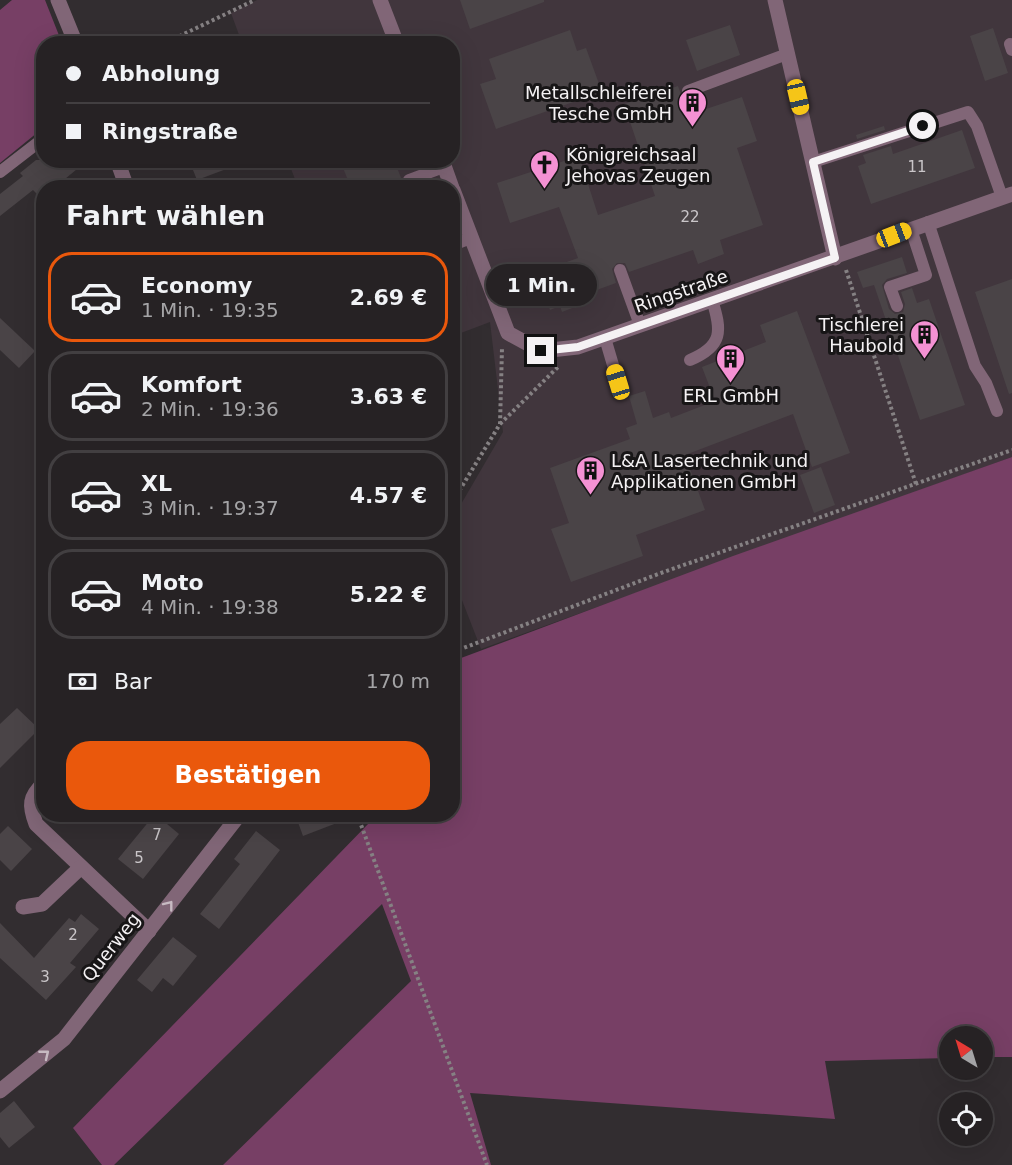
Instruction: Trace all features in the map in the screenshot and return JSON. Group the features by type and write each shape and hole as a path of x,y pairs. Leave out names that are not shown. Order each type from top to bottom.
{"street":[{"path":"58,0 73,36"},
{"path":"380,0 394,36"},
{"path":"775,0 813,162 838,256"},
{"name":"Ringstraße","path":"508,333 541,351 578,347 1007,196"},
{"path":"460,210 508,333"},
{"path":"36,791 32,795 30,808 36,824 149,931"},
{"name":"Querweg","path":"0,1091 64,1039 234,822"},
{"path":"22,907 42,904 80,868"}],"lane":[{"path":"688,91 788,54"},
{"path":"813,162 968,111 977,126 1007,196"},
{"path":"0,172 36,144"},
{"path":"409,180 434,168"},
{"path":"928,222 975,366 986,383 997,411"},
{"path":"897,306 890,287 926,275 911,229"},
{"path":"460,242 471,238"},
{"path":"620,270 640,326"},
{"path":"690,360 707,353 715,342 721,327 712,300"},
{"path":"605,338 618,382"}],"path":[{"path":"180,36 255,0"},
{"path":"838,256 916,484"},
{"path":"500,424 502,349 508,333"},
{"path":"460,490 500,424 578,347"},
{"path":"460,649 661,573 1012,450"},
{"path":"360,822 487,1165"}],"shaded area":[{"path":"12,0 45,0 59,36 36,36 36,134 0,163 0,10"},
{"path":"257,0 1012,0 1012,457 481,649 460,595 460,506 503,432 490,322 460,333 460,180 295,180 291,168 460,168 460,36 239,36 231,13"},
{"path":"1012,457 1012,1057 993,1057 993,1026 939,1026 939,1058 825,1061 835,1119 470,1093 491,1165 223,1165 411,981 382,904 114,1165 102,1165 73,1128 369,822 460,822 460,658 733,556"}],"building":[{"path":"460,0 544,0 544,2 470,29"},
{"path":"730,25 740,55 697,71 686,40"},
{"path":"993,28 1008,73 985,81 970,36"},
{"path":"570,30 577,51 586,48 602,92 496,129 480,84 496,79 489,59"},
{"path":"678,86 688,115 742,97 757,141 737,148 763,225 720,240 724,254 698,264 693,250 629,272 625,263 617,263 612,269 616,283 591,292 592,296 578,301 580,305 562,312 560,306 550,310 545,295 541,296 533,274 578,258 559,207 510,223 497,183 579,156 598,215 655,196 624,104"},
{"path":"884,126 885,130 857,139 856,135"},
{"path":"962,130 975,168 871,204 858,166 866,163 863,155 891,146 893,154"},
{"path":"36,160 36,168 78,168 64,180 36,180 36,193 33,190 0,216 0,194 23,176 20,173"},
{"path":"192,168 229,168 197,180"},
{"path":"343,168 397,168 402,180 348,180"},
{"name":"Tischlerei Haubold","path":"902,257 907,273 887,279 882,285 889,309 895,314 903,312 905,304 901,292 912,288 917,303 929,299 965,405 920,420 874,285 863,288 857,272"},
{"path":"1012,279 1012,393 1009,394 975,292"},
{"path":"797,311 850,453 812,467 793,414 685,455 705,510 636,535 643,556 571,582 551,529 569,523 550,468 630,439 626,428 637,424 629,396 645,391 653,418 669,412 671,418 715,401 702,367 766,342 760,325"},
{"path":"0,318 35,351 19,368 0,350"},
{"path":"821,467 835,505 814,513 800,475"},
{"path":"17,708 36,726 36,732 0,768 0,724"},
{"path":"148,822 165,822 179,834 143,879 118,859"},
{"path":"298,822 339,822 303,836"},
{"path":"8,826 32,849 11,871 0,860 0,834"},
{"path":"256,831 280,850 219,929 200,914 240,864 234,859"},
{"path":"81,914 99,929 70,963 76,967 46,1000 0,958 0,923 34,958 69,918 75,922"},
{"path":"173,937 197,956 173,986 163,978 152,992 137,980"},
{"path":"14,1101 35,1127 9,1148 0,1137 0,1113"}],"place":[{"name":"Metallschleiferei Tesche GmbH","path":"693,128"},
{"name":"Königreichsaal Jehovas Zeugen","path":"545,190"},
{"name":"Tischlerei Haubold","path":"925,360"},
{"name":"ERL GmbH","path":"731,384"},
{"name":"L&A Lasertechnik und Applikationen GmbH","path":"590,496"}],"route":[{"path":"541,351 578,347 835,258 813,162 923,126"}]}
